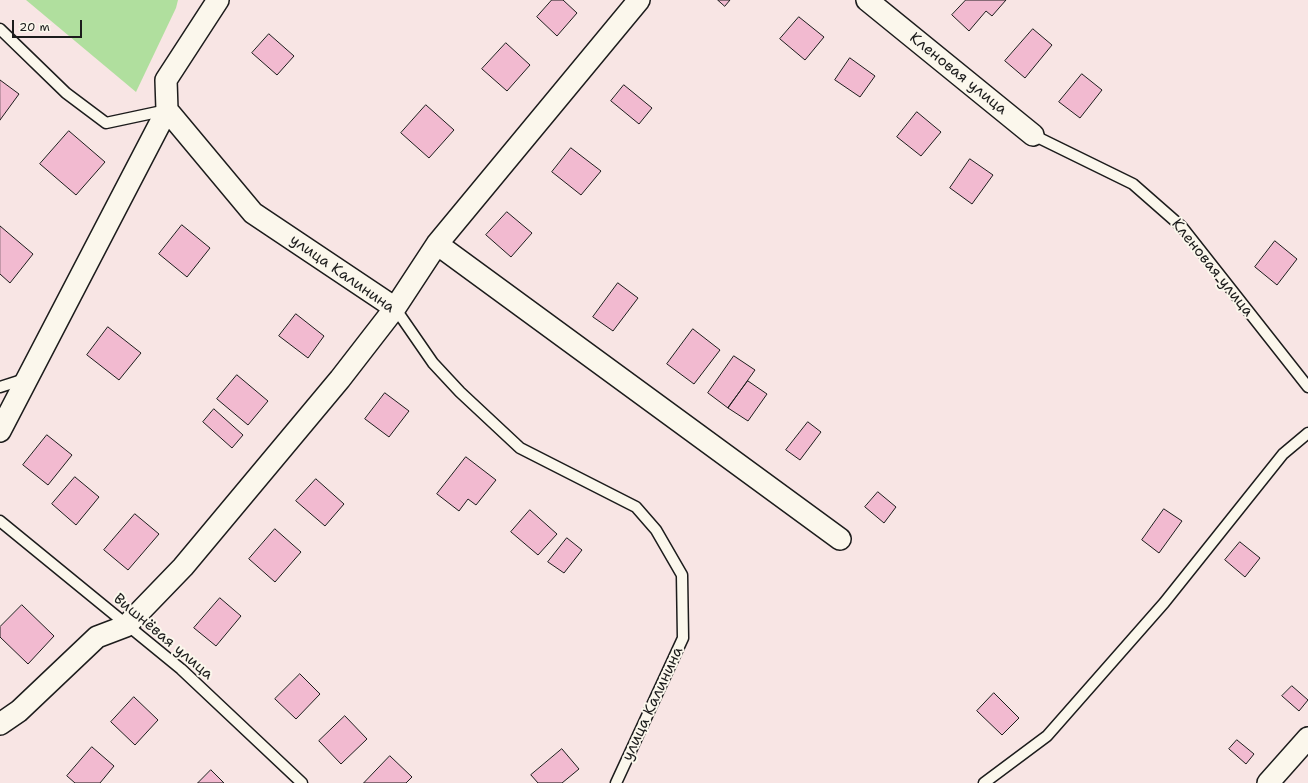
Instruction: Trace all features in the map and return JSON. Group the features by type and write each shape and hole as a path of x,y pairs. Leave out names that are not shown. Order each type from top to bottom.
{"street":[{"path":"0,431 167,110 166,80 218,0"},
{"path":"0,724 20,711 97,637 126,626 183,567 340,379 395,308 437,244 640,0"},
{"name":"Кленовая улица","path":"867,0 1033,135"},
{"name":"улица Калинина","path":"167,110 253,212 395,308"},
{"path":"437,244 840,539"},
{"path":"1268,783 1308,738"}],"lane":[{"path":"0,29 66,93 106,123 167,110"},
{"name":"Кленовая улица","path":"1033,135 1133,184 1182,227 1308,387"},
{"name":"улица Калинина","path":"395,308 433,363 460,392 520,448 636,506 656,530 682,575 683,638 616,783"},
{"path":"0,387 26,380"},
{"path":"984,783 1047,736 1164,603 1283,454 1308,433"},
{"name":"Вишнёвая улица","path":"0,520 126,626 181,669 302,783"}],"green space":[{"path":"26,0 178,0 176,8 136,92"}],"building":[{"path":"552,0 563,0 577,13 557,36 537,17"},
{"path":"718,0 730,0 725,6"},
{"path":"966,0 1006,0 992,16 986,11 969,31 952,15"},
{"path":"799,17 824,37 805,60 780,39"},
{"path":"1033,29 1052,45 1025,78 1005,61"},
{"path":"269,34 294,56 277,75 252,53"},
{"path":"506,43 530,65 507,91 482,69"},
{"path":"850,58 875,76 860,97 835,80"},
{"path":"1082,74 1102,90 1080,118 1059,102"},
{"path":"0,80 19,94 0,120"},
{"path":"624,85 652,108 639,124 611,101"},
{"path":"426,105 454,130 429,158 401,133"},
{"path":"917,112 941,132 921,156 897,137"},
{"path":"69,131 105,162 76,195 40,164"},
{"path":"571,148 601,171 581,195 552,172"},
{"path":"970,159 993,175 972,204 950,188"},
{"path":"507,212 532,233 511,257 486,235"},
{"path":"182,225 210,248 187,277 159,254"},
{"path":"0,226 33,254 10,283 0,274"},
{"path":"1275,241 1297,259 1277,285 1255,267"},
{"path":"618,283 638,298 613,331 593,317"},
{"path":"296,314 324,336 308,358 279,336"},
{"path":"108,327 141,353 119,380 87,355"},
{"path":"693,329 720,350 694,384 667,364"},
{"path":"734,356 755,370 728,408 708,393"},
{"path":"237,375 268,401 248,425 217,399"},
{"path":"748,381 767,394 748,421 728,408"},
{"path":"385,393 409,411 389,437 365,419"},
{"path":"214,409 243,435 232,448 203,422"},
{"path":"808,422 821,432 800,460 786,450"},
{"path":"47,435 72,455 48,485 23,465"},
{"path":"466,457 496,480 476,505 468,499 459,511 437,494"},
{"path":"75,477 99,497 76,525 52,504"},
{"path":"316,479 344,504 325,526 296,501"},
{"path":"878,492 896,507 884,523 865,507"},
{"path":"1164,509 1182,521 1159,553 1142,540"},
{"path":"530,510 557,534 538,555 511,532"},
{"path":"135,514 159,534 128,570 104,550"},
{"path":"275,529 301,552 275,582 249,559"},
{"path":"567,538 582,550 564,573 548,562"},
{"path":"1240,542 1260,558 1245,577 1225,560"},
{"path":"220,598 241,616 216,646 194,628"},
{"path":"22,605 54,636 28,664 0,637 0,627"},
{"path":"300,674 320,694 296,719 275,699"},
{"path":"1292,686 1308,700 1299,711 1282,696"},
{"path":"994,693 1019,718 1002,735 977,711"},
{"path":"134,697 158,720 135,745 111,722"},
{"path":"345,716 367,739 341,764 319,741"},
{"path":"1237,740 1254,754 1246,764 1229,749"},
{"path":"92,747 114,766 100,783 75,783 67,776"},
{"path":"562,749 579,769 562,783 538,783 531,775"},
{"path":"390,756 412,777 406,783 364,783"},
{"path":"211,770 224,783 198,783"}]}
